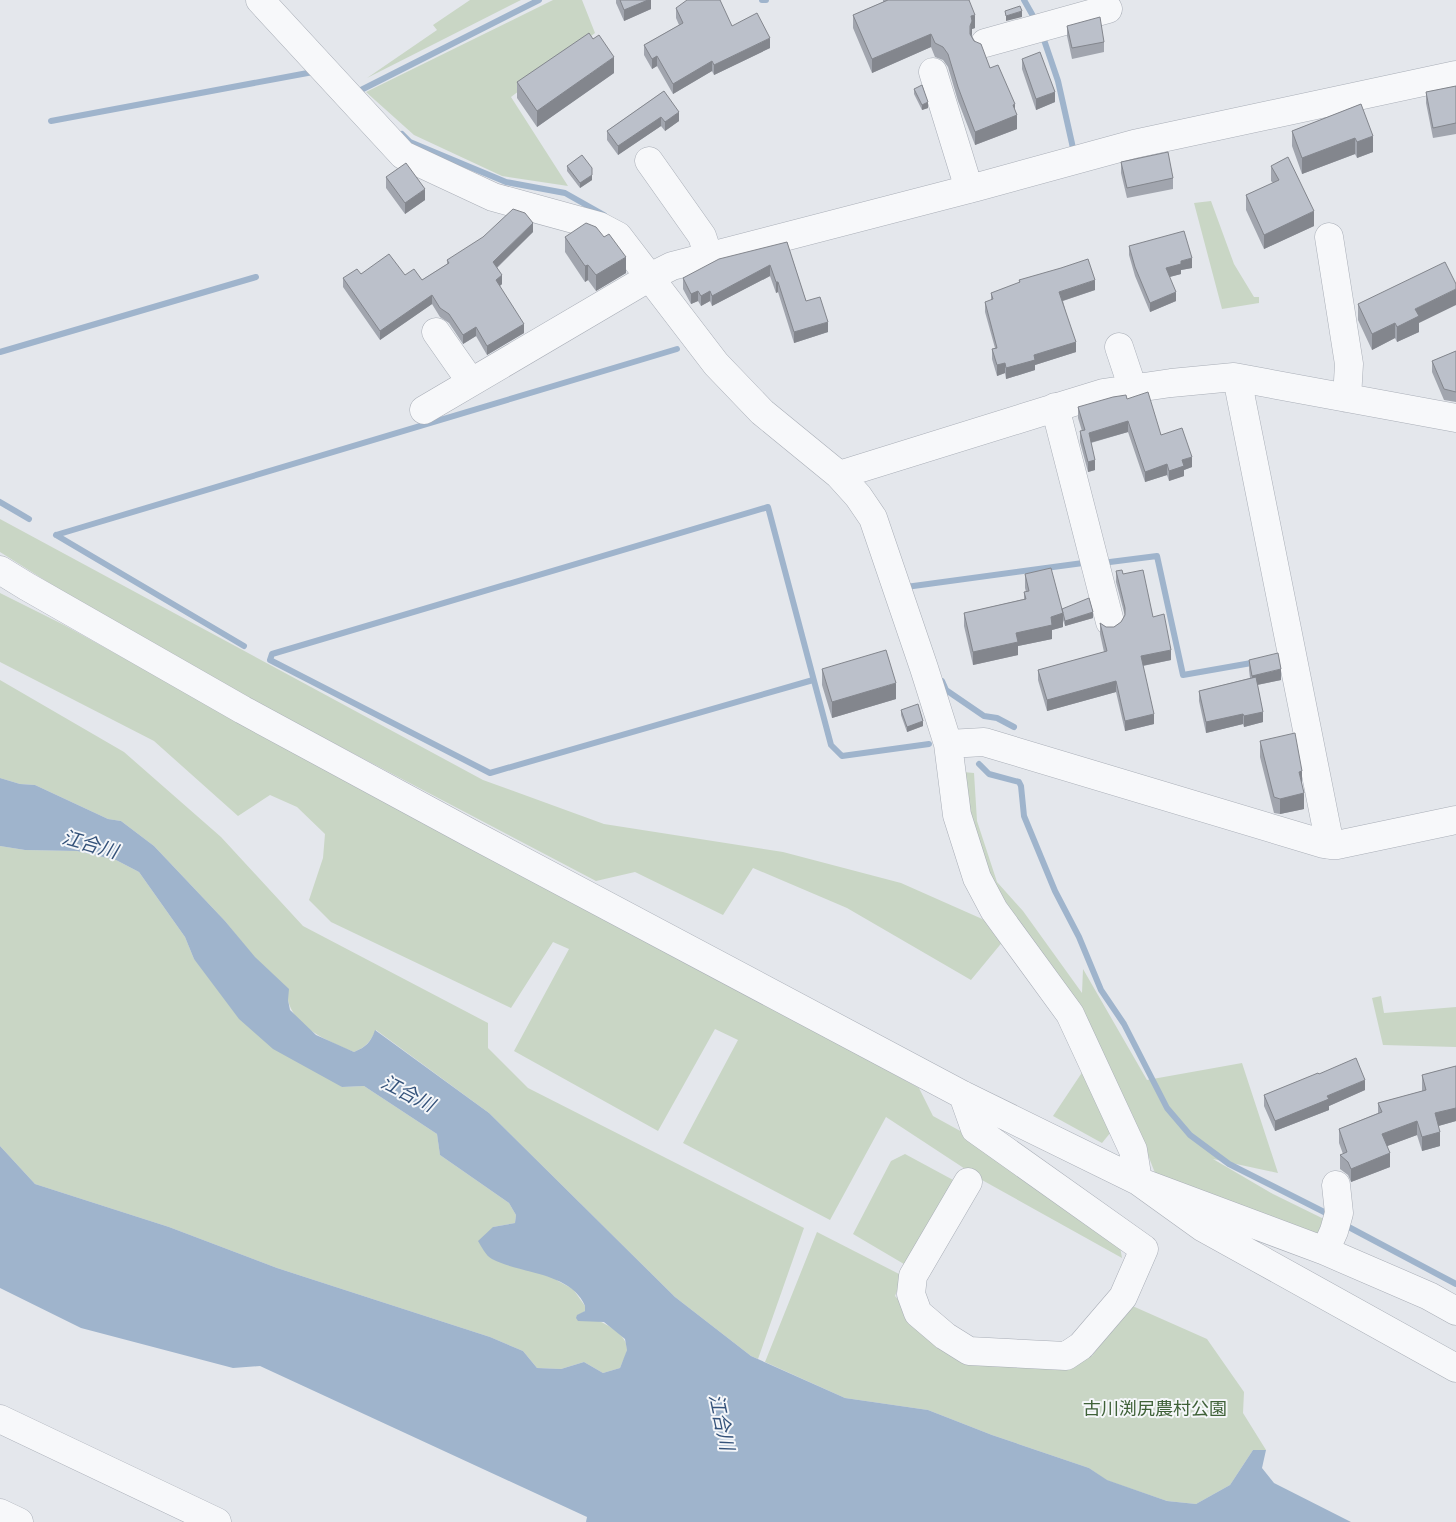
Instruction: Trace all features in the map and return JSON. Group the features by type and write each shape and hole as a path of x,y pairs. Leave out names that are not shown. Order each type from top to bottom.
{"street":[{"path":"260,0 403,155 493,197 599,226 618,236 716,364 762,412 840,475 858,496 872,518 948,744 957,815 977,878 994,910 1070,1014 1134,1150 1138,1181"},
{"path":"985,43 1108,9"},
{"path":"933,72 969,189"},
{"path":"424,410 650,277 672,266 1134,144 1456,75"},
{"path":"649,161 702,236 708,257"},
{"path":"1329,237 1349,364 1347,398"},
{"path":"436,332 471,382"},
{"path":"1119,347 1133,389"},
{"path":"840,475 1103,393 1171,383 1236,378 1456,418"},
{"path":"1236,378 1328,836"},
{"path":"1055,407 1110,622"},
{"path":"0,570 268,724 472,834 963,1095 1138,1181 1202,1227 1456,1368"},
{"path":"948,744 984,742 1328,836 1337,845 1456,820"},
{"path":"963,1095 976,1129 1144,1249 1124,1297 1081,1346 1066,1356 969,1351 945,1336 918,1313 910,1294 913,1276 968,1182"},
{"path":"1138,1181 1333,1232 1429,1296 1456,1310"},
{"path":"1333,1232 1336,1185"},
{"path":"0,1419 217,1522"},
{"path":"0,1514 19,1522"}],"green space":[{"path":"470,0 521,0 367,78 437,30 433,25"},
{"path":"553,0 582,0 595,33 511,97 568,186 502,176 414,135 366,92"},
{"path":"1211,201 1234,264 1254,297 1259,297 1259,303 1222,309 1194,203"},
{"path":"0,519 483,780 604,824 783,852 901,883 989,922 1004,940 971,980 847,908 753,868 723,915 635,872 596,881 151,647 0,552"},
{"path":"0,593 64,625 365,792 687,960 919,1088 933,1116 973,1138 1119,1241 1122,1258 982,1180 886,1117 830,1220 683,1143 738,1040 715,1029 658,1131 514,1051 569,949 553,942 511,1008 331,922 309,900 323,858 325,834 297,807 270,795 238,816 154,741 0,662"},
{"path":"0,680 124,752 221,837 303,926 488,1023 488,1048 528,1088 804,1228 758,1359 751,1356 675,1297 489,1113 376,1030 367,1044 354,1052 324,1039 305,1026 297,1019 288,1000 225,921 154,846 121,821 108,819 35,785 20,784 0,778"},
{"path":"963,772 974,773 977,821 997,882 1023,911 1082,993 1083,969 1147,1080 1242,1063 1278,1173 1213,1159 1273,1194 1330,1222 1323,1239 1155,1173 1132,1114 1078,1014 991,893 969,822"},
{"path":"0,846 25,850 77,851 116,860 139,872 185,937 194,959 342,1087 364,1086 437,1134 440,1155 509,1203 516,1215 515,1223 493,1227 558,1281 573,1289 585,1306 585,1311 581,1314 609,1326 622,1336 626,1342 627,1349 620,1368 603,1373 584,1362 561,1369 537,1368 523,1351 490,1337 277,1268 169,1227 35,1184 0,1146"},
{"path":"1381,996 1384,1013 1456,1007 1456,1047 1383,1045 1372,998"},
{"path":"1083,1071 1115,1127 1102,1143 1053,1116"},
{"path":"905,1154 955,1181 909,1267 853,1234 891,1161"},
{"name":"古川渕尻農村公園","path":"817,1232 903,1276 895,1296 946,1350 1060,1364 1092,1356 1128,1304 1207,1339 1244,1392 1243,1413 1266,1450 1253,1450 1230,1485 1196,1504 1167,1501 1106,1480 1089,1468 992,1435 928,1410 845,1398 765,1362"}],"water":[{"name":"江合川","path":"0,778 20,784 35,785 108,819 121,821 154,846 225,921 255,957 289,989 288,1000 290,1010 316,1035 354,1052 368,1044 375,1030 489,1113 675,1297 751,1356 845,1398 928,1410 992,1435 1089,1468 1107,1480 1167,1501 1196,1504 1230,1485 1253,1450 1266,1450 1262,1468 1274,1483 1351,1522 586,1522 587,1517 260,1366 233,1368 81,1328 0,1288 0,1146 35,1184 169,1227 277,1268 490,1337 523,1351 537,1368 561,1369 584,1362 603,1373 620,1368 627,1350 625,1339 604,1322 578,1321 577,1315 585,1311 585,1306 578,1295 568,1286 544,1275 503,1264 488,1256 478,1241 493,1227 515,1223 516,1215 509,1203 440,1155 437,1134 364,1086 342,1087 273,1049 239,1019 194,959 185,937 139,872 116,860 77,851 25,850 0,846"}],"building":[{"path":"620,0 648,0 624,10"},
{"path":"687,0 720,0 732,26 757,13 770,38 714,65 712,61 673,84 657,56 652,59 644,45 683,23 676,8"},
{"path":"888,0 969,0 975,15 971,16 970,34 974,41 981,44 990,68 998,65 1015,104 1013,105 1017,115 975,132 948,54 943,47 935,43 931,34 872,59 853,15"},
{"path":"1020,6 1022,11 1006,16 1005,11"},
{"path":"1100,17 1104,42 1072,48 1067,26"},
{"path":"589,33 593,39 599,35 614,57 537,111 517,82"},
{"path":"1040,52 1055,92 1036,99 1022,59"},
{"path":"922,85 928,102 922,105 914,89"},
{"path":"1456,86 1456,123 1433,128 1426,92"},
{"path":"664,91 679,112 665,122 661,117 618,146 607,131"},
{"path":"1361,104 1373,136 1357,142 1355,138 1302,158 1292,131"},
{"path":"1168,152 1173,178 1127,188 1121,162"},
{"path":"582,155 592,168 592,175 580,183 567,166"},
{"path":"1288,157 1314,211 1264,235 1246,195 1279,180 1271,166"},
{"path":"406,163 425,189 405,203 386,177"},
{"path":"513,209 525,213 533,223 493,262 502,275 496,280 524,324 487,346 476,327 463,335 449,314 440,308 432,295 380,331 343,278 357,269 361,274 389,254 405,275 414,269 422,280 449,263 447,260 483,237"},
{"path":"586,223 596,227 604,237 609,234 626,257 596,275 588,265 585,266 565,237"},
{"path":"1184,231 1192,258 1181,261 1181,264 1166,268 1176,292 1150,303 1135,267 1129,246"},
{"path":"787,242 806,301 820,297 828,322 794,332 778,282 776,282 770,265 712,296 710,291 701,296 698,291 691,294 683,278 719,259"},
{"path":"1088,259 1095,280 1059,292 1076,342 1034,355 1035,360 1006,368 1005,363 997,365 992,349 997,348 985,302 993,299 991,293 1020,282 1019,280"},
{"path":"1445,262 1456,284 1456,289 1415,309 1419,316 1397,327 1395,323 1372,334 1358,304"},
{"path":"1456,351 1456,392 1444,389 1432,361"},
{"path":"1148,392 1161,435 1182,428 1192,457 1182,460 1184,466 1169,471 1167,464 1145,472 1128,421 1089,433 1095,460 1088,462 1080,431 1085,430 1078,407 1113,397 1126,395 1127,399"},
{"path":"1051,568 1063,613 1051,617 1052,625 1016,633 1018,642 973,652 964,613 1026,599 1024,592 1029,591 1025,574"},
{"path":"1122,570 1123,574 1143,570 1153,617 1164,614 1171,650 1141,656 1154,714 1125,721 1116,681 1047,700 1038,670 1107,651 1100,623 1106,627 1114,627 1121,622 1125,615 1116,571"},
{"path":"1089,598 1093,612 1065,621 1062,609"},
{"path":"886,650 896,683 832,702 822,669"},
{"path":"1278,653 1281,669 1252,676 1249,660"},
{"path":"1256,677 1263,712 1206,722 1199,691"},
{"path":"918,704 923,721 907,727 901,710"},
{"path":"1295,733 1302,771 1299,772 1304,793 1280,799 1274,797 1260,741"},
{"path":"1356,1058 1365,1080 1327,1096 1329,1099 1275,1121 1264,1095"},
{"path":"1456,1066 1456,1108 1435,1113 1440,1132 1422,1137 1417,1121 1382,1134 1390,1153 1351,1169 1348,1162 1340,1155 1347,1152 1339,1129 1382,1112 1378,1103 1426,1090 1422,1075"}],"waterway":[{"path":"359,91 539,0"},
{"path":"1024,0 1037,23"},
{"path":"1042,34 1058,81 1073,148"},
{"path":"51,121 313,72"},
{"path":"402,134 410,142 506,182 565,193 604,215"},
{"path":"0,352 256,277"},
{"path":"56,535 677,349"},
{"path":"0,502 29,519"},
{"path":"813,680 490,773 270,660 272,654 768,507 831,745 842,756 929,744"},
{"path":"56,535 244,646"},
{"path":"1102,563 1157,556 1183,675 1257,662"},
{"path":"906,587 1083,563"},
{"path":"942,681 946,690 984,716 997,718 1014,727"},
{"path":"979,764 989,774 1019,782 1024,816 1055,891 1079,937 1101,990 1124,1024 1167,1108 1190,1135 1229,1164 1330,1215"},
{"path":"1343,1224 1456,1284"}]}
